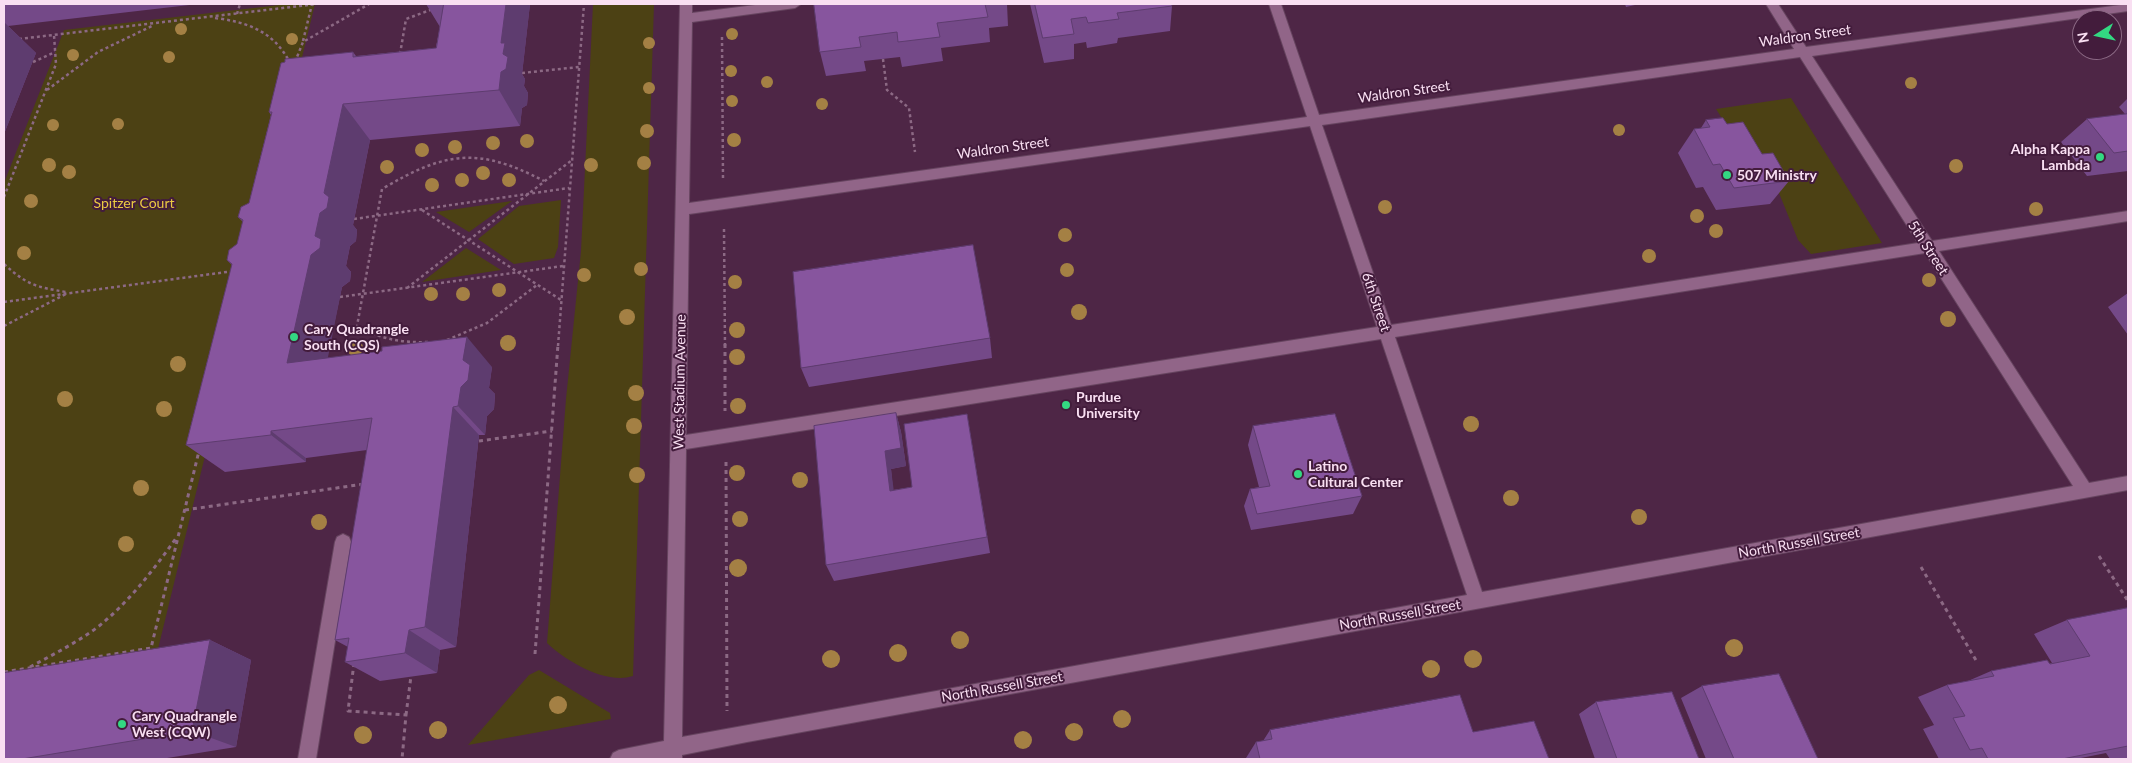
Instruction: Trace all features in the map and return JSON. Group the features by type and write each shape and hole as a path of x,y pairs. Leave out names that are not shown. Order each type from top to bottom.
{"street":[{"name":"West Stadium Avenue","path":"673,753 684,209 686,4"},
{"path":"686,18 795,4"},
{"name":"6th Street","path":"1276,4 1477,601"},
{"name":"5th Street","path":"1772,4 2085,491"},
{"name":"Waldron Street","path":"684,209 2128,7"},
{"path":"678,443 2128,216"},
{"name":"North Russell Street","path":"620,759 673,753 727,737 2128,483"},
{"path":"307,759 343,542"}],"path":[{"path":"237,14 240,4"},
{"path":"209,17 250,24 264,32 286,53 293,69 303,42 312,4"},
{"path":"12,40 317,4"},
{"path":"303,42 369,4"},
{"path":"535,654 584,4"},
{"path":"400,57 406,19 436,8"},
{"path":"722,14 723,181"},
{"path":"46,91 75,66 99,50 160,23"},
{"path":"4,197 56,64 54,35"},
{"path":"33,62 55,52"},
{"path":"882,59 887,90 909,108 913,135"},
{"path":"522,72 579,67"},
{"path":"431,342 400,343 374,336 357,326 382,189 407,173 432,162 470,156 508,163 544,181"},
{"path":"406,288 572,159"},
{"path":"354,219 570,188"},
{"path":"422,210 562,300"},
{"path":"4,264 21,280 44,288 69,293"},
{"path":"340,297 563,266"},
{"path":"4,302 244,269"},
{"path":"440,341 469,332 487,323 537,285"},
{"path":"4,326 69,293"},
{"path":"479,441 552,431"},
{"path":"4,672 151,648 201,445"},
{"path":"185,510 370,483"},
{"path":"27,668 72,644 105,621 130,598 157,567 179,535"},
{"path":"2099,556 2128,601"},
{"path":"1922,567 1978,662"},
{"path":"726,653 727,737"},
{"path":"355,658 348,711 406,715"},
{"path":"354,668 363,667"},
{"path":"402,759 411,676"}],"green space":[{"name":"Spitzer Court","path":"288,4 315,4 157,653 4,679 4,183 64,30"},
{"path":"593,4 654,4 633,676 622,678 587,670 575,664 547,643 566,399 581,251"},
{"path":"1791,98 1882,243 1811,254 1798,240 1779,193 1735,139 1716,109"},
{"path":"561,200 558,247 554,258 514,264 478,239 519,206"},
{"path":"512,201 469,232 436,212"},
{"path":"466,248 501,270 422,282"},
{"path":"539,670 610,713 611,719 468,745 529,675"}],"building":[{"path":"444,4 506,4 501,43 505,43 503,54 508,57 506,69 501,72 499,90 343,104 324,193 329,197 327,208 320,213 315,236 321,239 320,248 311,255 287,363 382,351 382,347 467,337 463,360 470,365 468,380 461,387 458,406 453,407 425,627 409,630 405,653 345,662 349,638 335,640 372,418 271,431 271,435 186,445 232,264 227,260 229,250 237,244 243,220 238,217 241,207 249,203 272,112 269,112 281,63 285,62 285,59 353,52 353,57 436,48"},
{"path":"814,4 985,4 988,17 937,23 940,37 898,42 897,32 859,37 861,47 820,52"},
{"path":"1035,4 1171,4 1172,6 1117,13 1119,19 1088,23 1086,17 1071,19 1074,34 1043,38"},
{"path":"2128,114 2128,151 2114,153 2087,119"},
{"path":"1723,118 1727,124 1743,122 1762,154 1773,153 1789,181 1734,188 1720,164 1713,165 1694,129 1710,127 1706,120"},
{"path":"973,245 990,338 801,368 793,272"},
{"path":"896,413 901,448 885,451 890,491 912,487 904,424 967,414 987,537 826,565 814,426"},
{"name":"Latino Cultural Center","path":"1335,414 1362,496 1257,514 1250,489 1270,486 1253,426"},
{"path":"2128,608 2128,746 2062,759 1988,759 1982,748 1970,750 1953,718 1965,716 1947,685 1994,676 1991,671 2047,660 2050,664 2090,656 2067,620"},
{"name":"Cary Quadrangle West (CQW)","path":"210,640 192,731 22,759 4,759 4,673"},
{"path":"1779,674 1818,759 1734,759 1702,686"},
{"path":"1672,692 1699,759 1617,759 1596,702"},
{"path":"1460,695 1473,732 1534,721 1549,759 1260,759 1256,742 1272,739 1270,730"}],"place":[{"name":"Alpha Kappa Lambda","path":"2100,157"},
{"name":"507 Ministry","path":"1727,175"},
{"name":"Cary Quadrangle South (CQS)","path":"294,337"},
{"name":"Purdue University","path":"1066,405"},
{"name":"Latino Cultural Center","path":"1298,474"},
{"name":"Cary Quadrangle West (CQW)","path":"122,724"}]}
